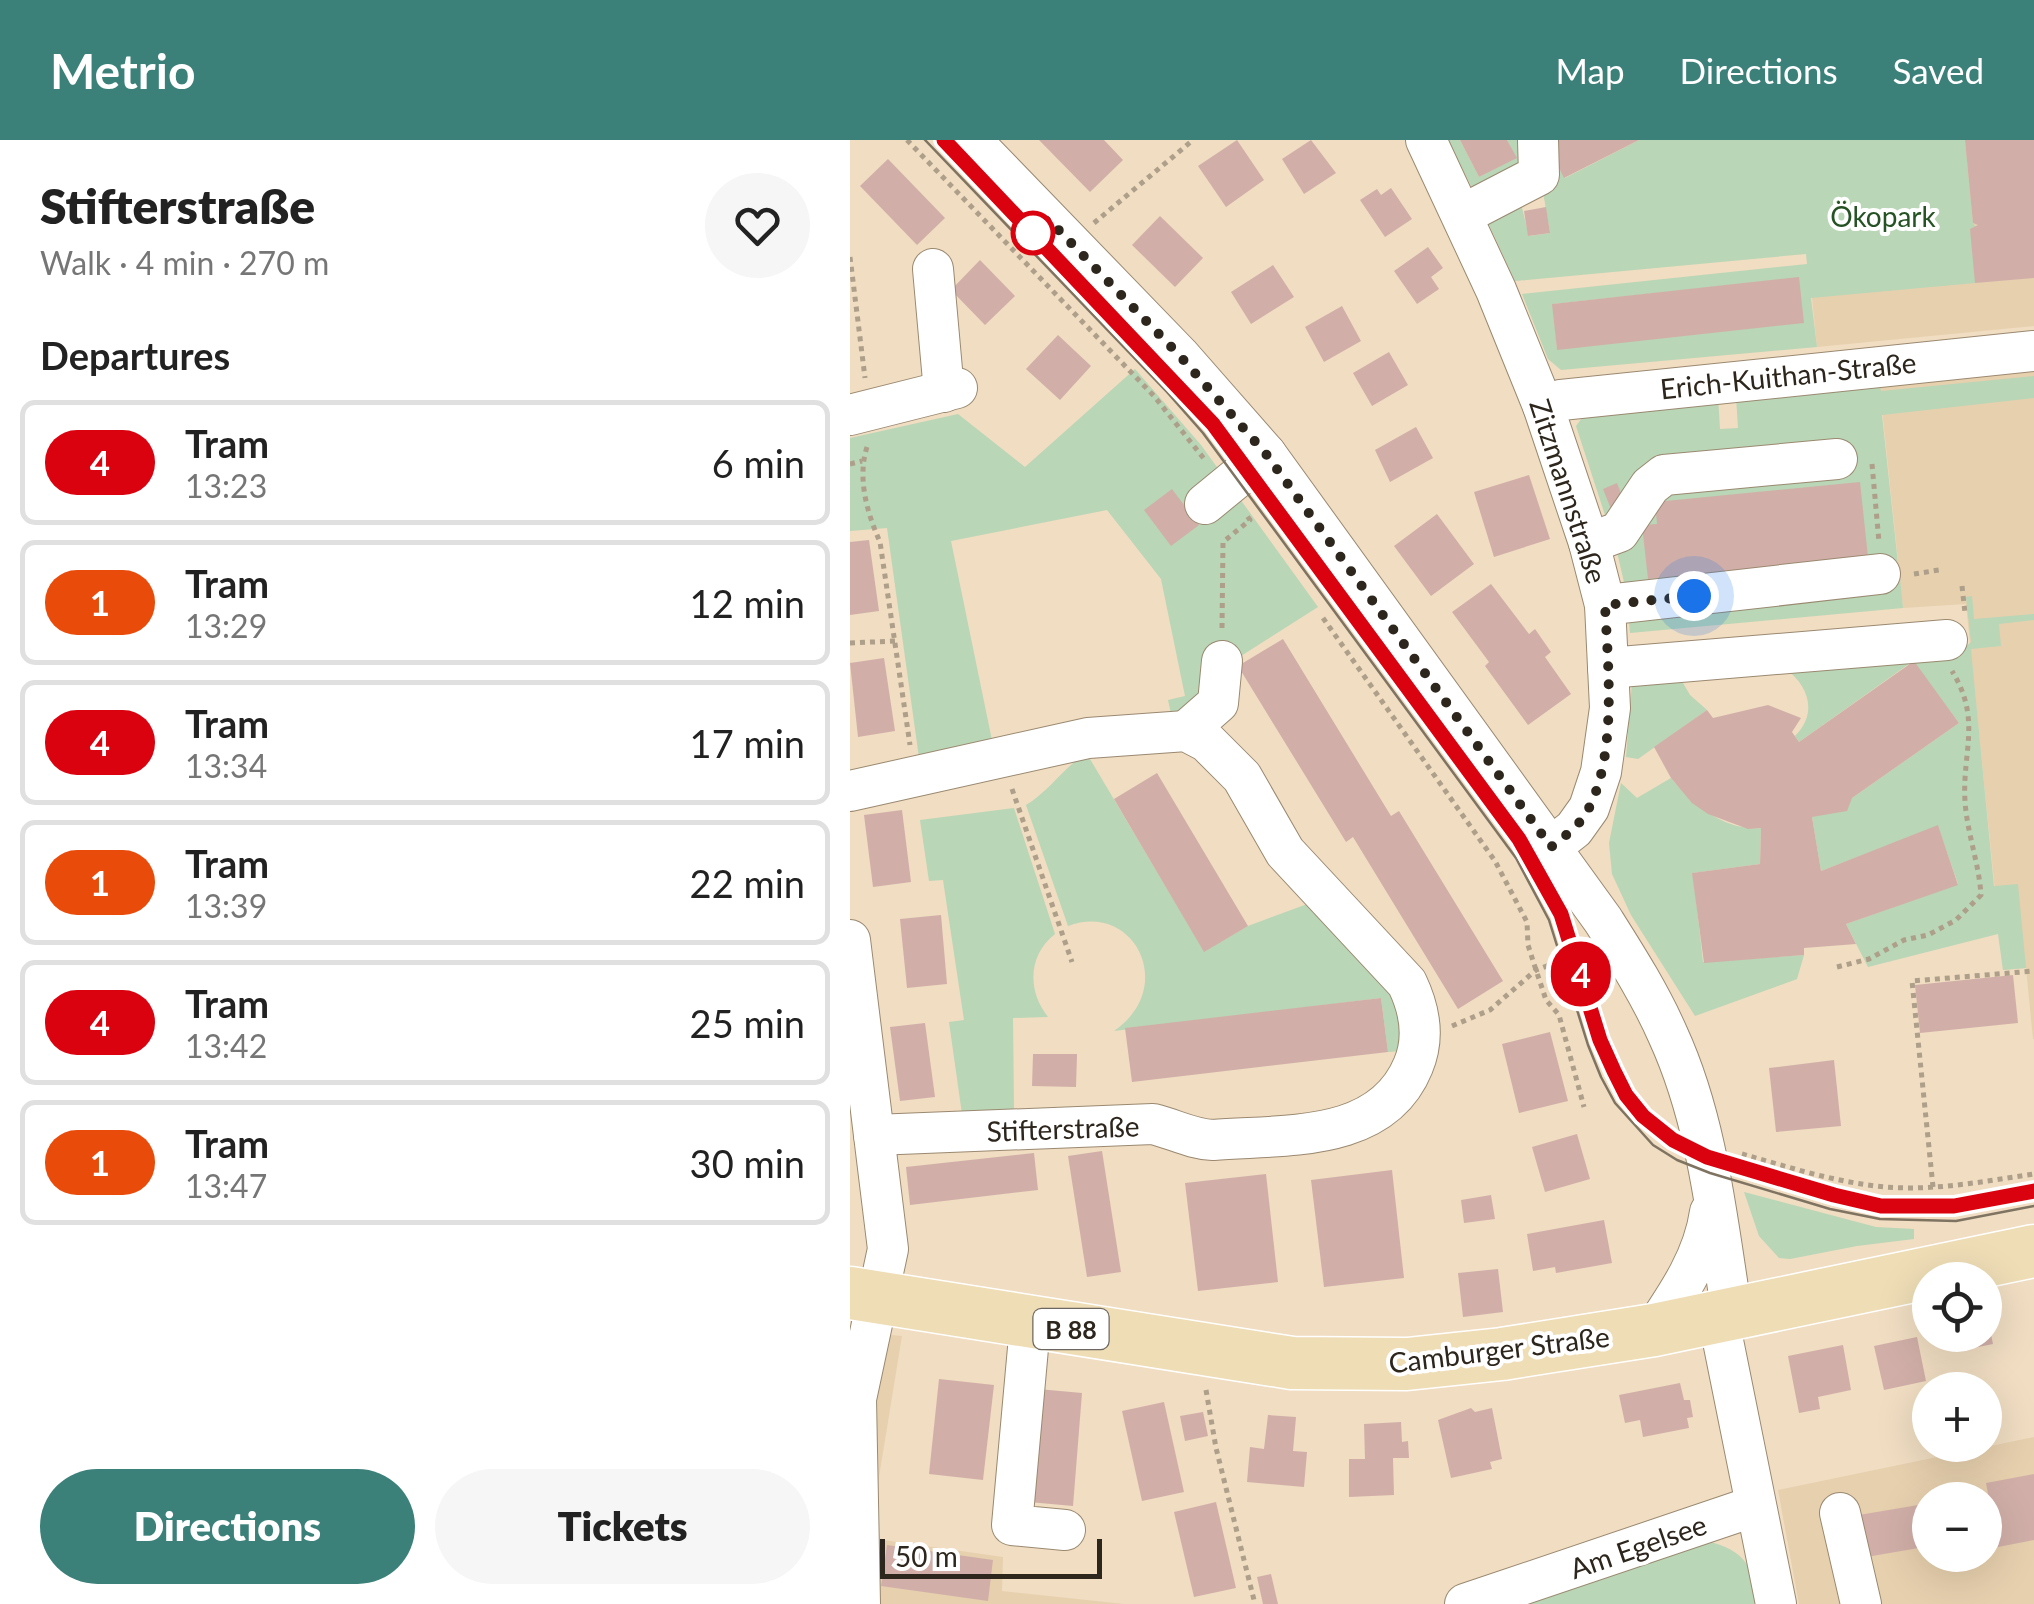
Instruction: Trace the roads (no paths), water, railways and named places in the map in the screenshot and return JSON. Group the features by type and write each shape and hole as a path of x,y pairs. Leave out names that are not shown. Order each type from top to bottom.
{"main road":[{"name":"B 88","path":"1725,1315 2034,1252"},
{"name":"Camburger Straße","path":"865,1294 1170,1346 1311,1364 1407,1364 1502,1354 1725,1315"}],"street":[{"path":"971,140 1180,356 1266,454 1551,847 1638,976 1670,1039 1704,1143 1754,1506 1776,1604"},
{"name":"Zitzmannstraße","path":"1426,140 1543,406 1589,543 1605,605 1610,708 1595,790 1589,808 1574,829 1551,847"},
{"path":"1462,215 1539,174 1538,140"},
{"path":"855,413 951,390 933,269"},
{"name":"Erich-Kuithan-Straße","path":"1543,406 1561,400 1747,379 2034,351"},
{"path":"1216,495 1266,454"},
{"path":"1589,543 1619,532 1650,486 1664,476 1836,458"},
{"path":"1605,605 1880,574"},
{"path":"1608,668 1938,641"},
{"path":"850,791 1088,738 1186,731 1218,704 1222,661"},
{"name":"Stifterstraße","path":"868,1162 1153,1124 1194,1139 1213,1140 1339,1129 1368,1119 1392,1102 1407,1082 1417,1058 1420,1033 1418,1008 1408,983 1285,852 1242,776 1207,742 1186,731"},
{"path":"850,940 868,1162 888,1249 865,1294 856,1399 860,1604"},
{"path":"1654,1330 1681,1289 1706,1239 1713,1193"},
{"path":"1034,1322 1028,1348 1012,1526 1066,1530"},
{"name":"Am Egelsee","path":"1465,1604 1754,1506"},
{"path":"1840,1513 1861,1604"}],"tram line":[{"path":"925,140 1203,433 1516,858 1549,920 1601,1077 1615,1103 1653,1145 1710,1173 1830,1209 1880,1219 1956,1221 2034,1206"},
{"name":"4","path":"944,140 1213,424 1519,839 1561,914 1600,1040 1626,1095 1643,1116 1662,1133 1707,1157 1881,1206 1954,1206 2034,1191"}],"park label":[{"name":"Ökopark","path":"1883,216"}]}
